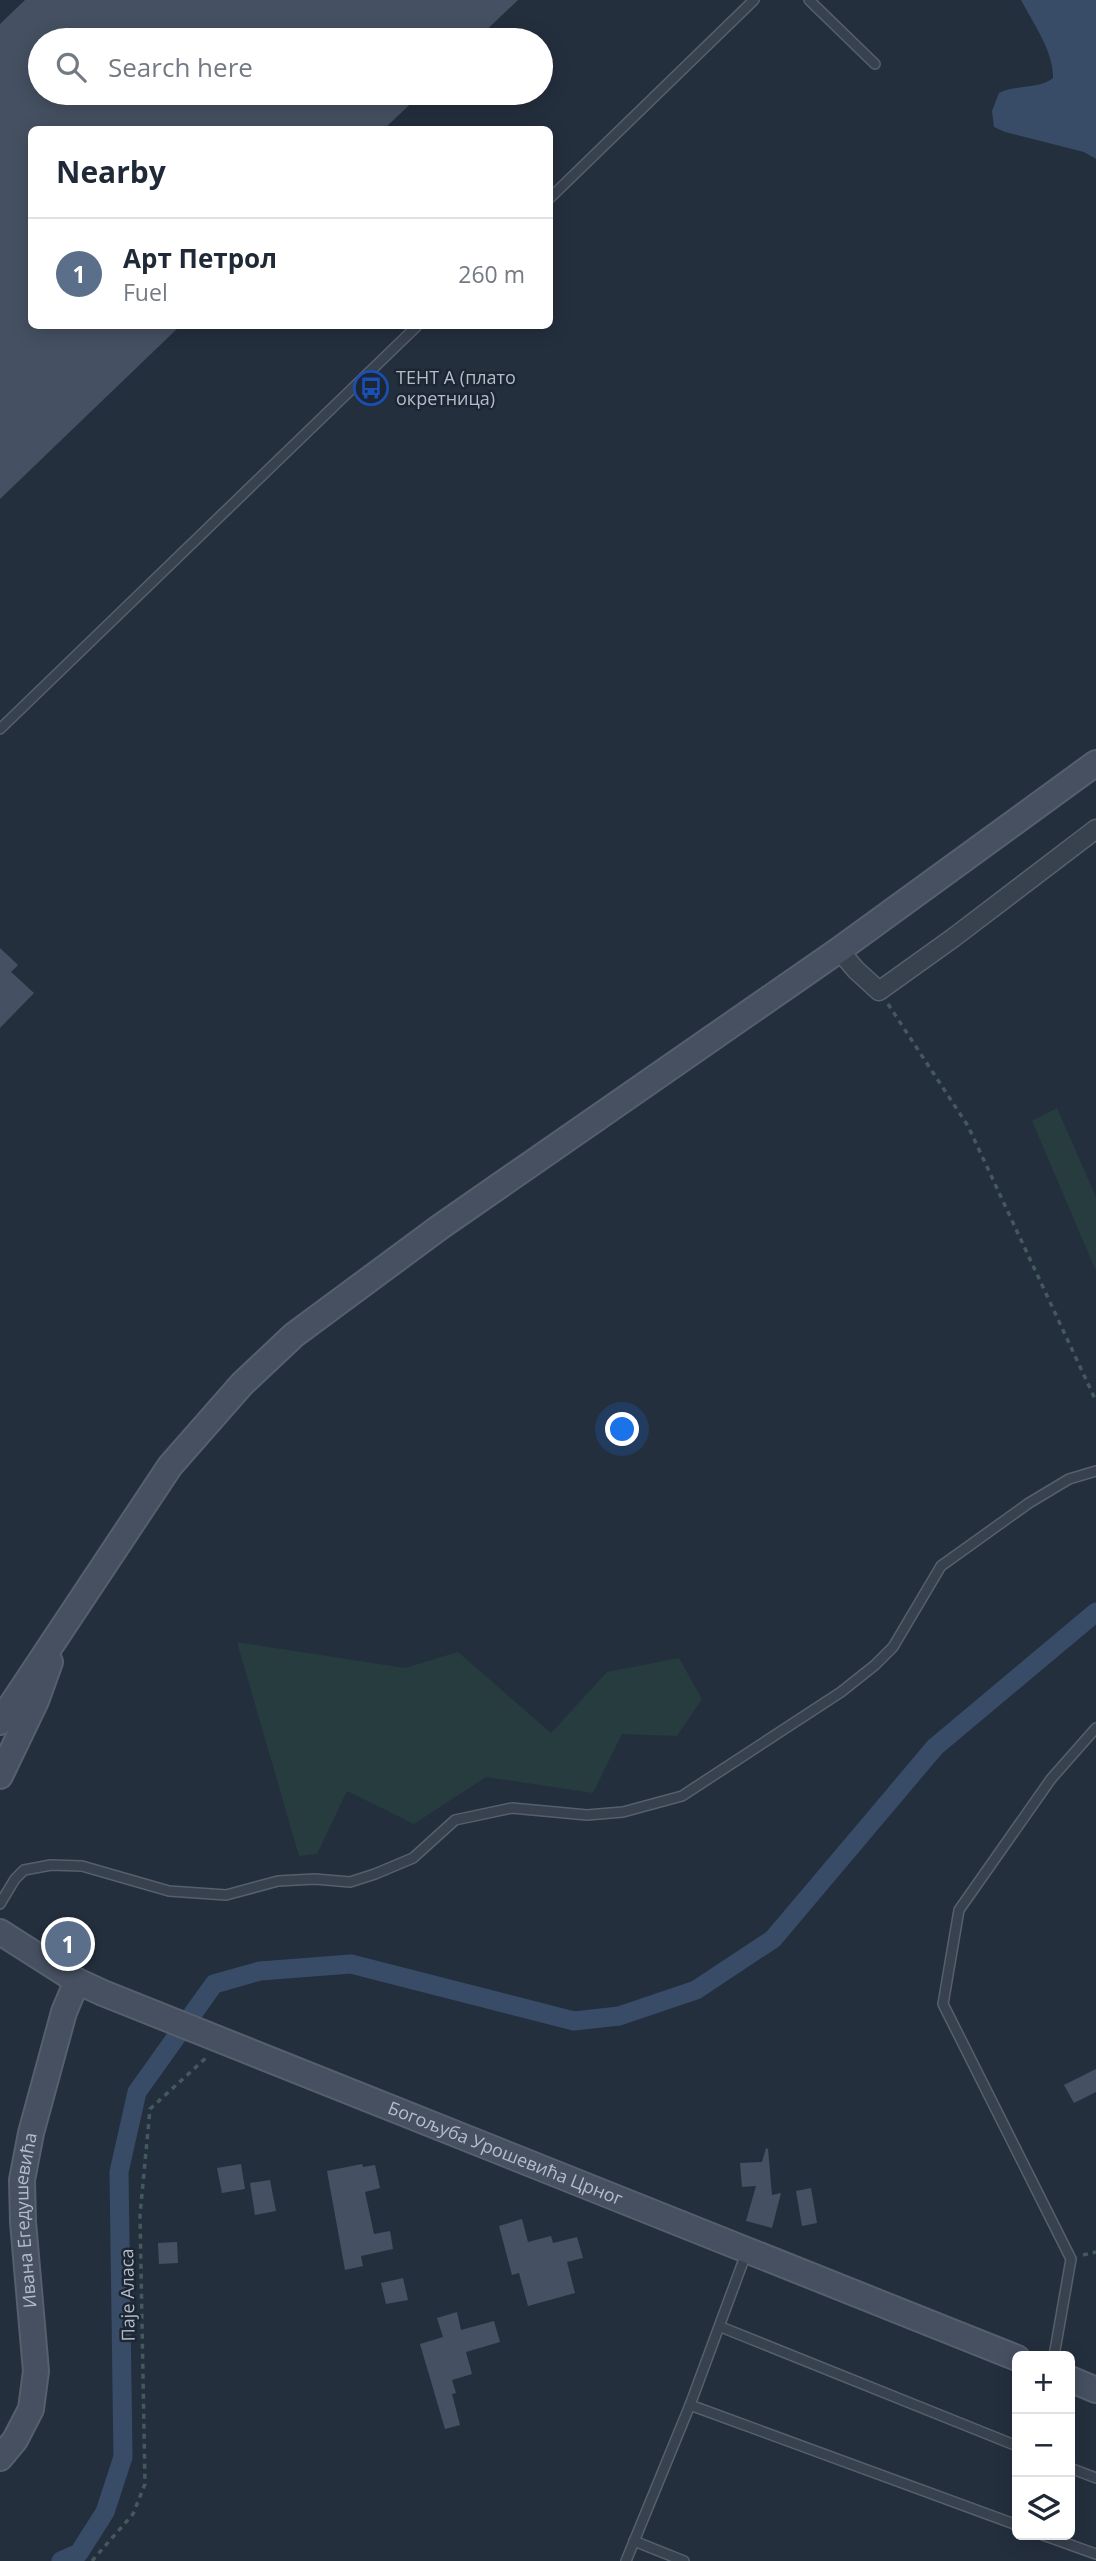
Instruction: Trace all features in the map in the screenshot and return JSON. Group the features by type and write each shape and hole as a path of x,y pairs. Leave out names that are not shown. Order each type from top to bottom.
{"main road":[{"path":"0,1722 170,1466 242,1384 294,1335 451,1219 838,950 1096,762"},
{"path":"0,1776 36,1701 61,1632"},
{"name":"Богољуба Урошевића Црног","path":"0,1932 77,1981 163,2018 1012,2356"},
{"name":"Ивана Егедушевића","path":"0,2458 15,2440 31,2409 36,2371 22,2180 31,2133 64,2012 77,1981"},
{"path":"1075,2381 1096,2390"}],"street":[{"path":"838,950 856,971 879,991 1096,829"}],"lane":[{"path":"553,195 754,0"},
{"path":"809,0 874,64"},
{"path":"0,729 414,329"},
{"path":"0,1904 15,1879 24,1870 51,1865 82,1866 169,1891 226,1895 278,1881 350,1881 413,1858 455,1820 512,1808 587,1815 623,1812 682,1796 841,1692 875,1665 893,1647 941,1566 1029,1503 1069,1479 1096,1471"},
{"path":"1055,2351 1071,2259 943,2004 959,1910 1051,1779 1096,1728"},
{"path":"626,2561 690,2405 747,2250"},
{"path":"720,2327 1012,2444"},
{"path":"690,2405 1012,2523"},
{"path":"1075,2470 1096,2478"},
{"path":"1057,2540 1096,2554"},
{"path":"634,2541 684,2561"}],"path":[{"path":"879,991 968,1126 1096,1401"},
{"name":"Паје Аласа","path":"92,2561 133,2514 145,2484 140,2214 150,2109 191,2073 210,2037"}],"green space":[{"path":"1057,1108 1096,1197 1096,1271 1032,1121"},
{"path":"237,1642 405,1668 458,1652 551,1733 607,1672 679,1658 702,1699 677,1736 622,1734 593,1793 486,1777 414,1824 347,1791 317,1854 299,1856"}],"water":[{"path":"1021,0 1096,0 1096,159 1084,152 994,127 992,111 999,93 1041,84 1053,78 1046,48"}],"building":[{"path":"25,0 518,0 489,28 28,28 28,105 409,105 387,126 28,126 28,329 177,329 0,499 0,24"},
{"path":"0,948 18,965 11,972 34,993 0,1028"},
{"path":"1096,2069 1096,2092 1074,2103 1064,2085"},
{"path":"766,2148 772,2195 781,2193 772,2228 746,2221 756,2186 742,2187 740,2163 762,2162"},
{"path":"241,2164 245,2189 222,2193 217,2168"},
{"path":"362,2164 363,2167 375,2165 380,2188 365,2192 374,2234 390,2231 393,2249 361,2256 363,2266 345,2270 327,2171"},
{"path":"270,2180 276,2211 255,2215 250,2183"},
{"path":"811,2188 817,2223 802,2226 796,2191"},
{"path":"522,2219 528,2242 551,2236 553,2243 577,2237 583,2258 567,2262 575,2293 528,2306 519,2273 512,2275 499,2226"},
{"path":"177,2242 178,2263 159,2264 158,2243"},
{"path":"403,2278 408,2300 386,2304 381,2283"},
{"path":"457,2312 461,2330 494,2321 500,2342 466,2352 472,2374 452,2380 456,2393 452,2394 460,2425 445,2429 420,2344 443,2337 437,2318"}],"waterway":[{"path":"61,2561 79,2553 105,2512 123,2457 119,2172 137,2092 214,1984 260,1971 351,1964 574,2021 619,2016 696,1990 773,1939 935,1747 1096,1612"}],"place":[{"name":"ТЕНТ А (плато окретница)","path":"371,388"},
{"name":"Арт Петрол","path":"68,1944"}]}
